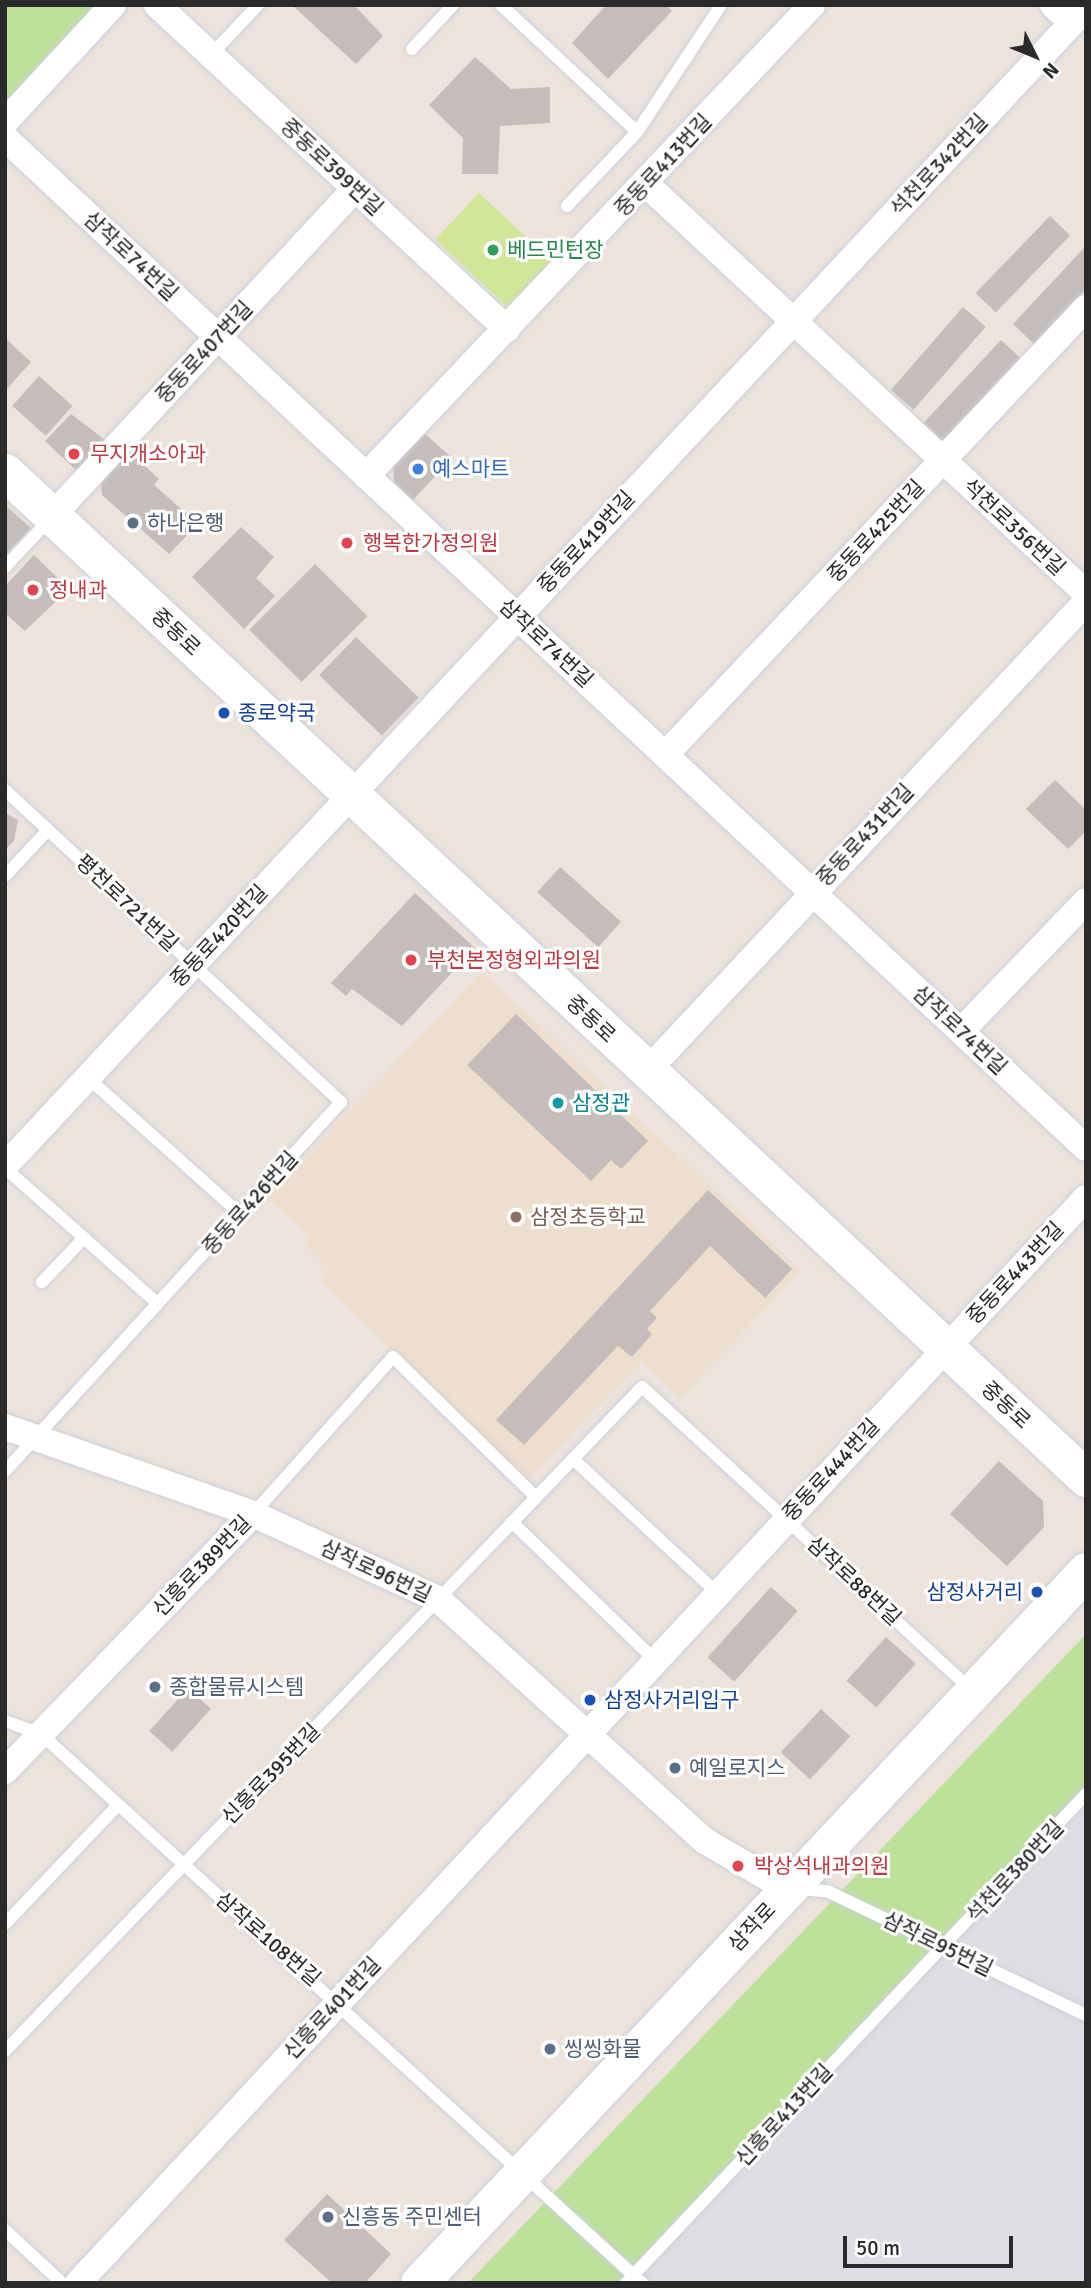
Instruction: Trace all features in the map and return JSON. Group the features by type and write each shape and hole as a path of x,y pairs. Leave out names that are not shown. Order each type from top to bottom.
{"street":[{"path":"5,122 113,5"},
{"name":"중동로399번길","path":"158,5 507,329"},
{"name":"중동로413번길","path":"366,476 646,184 812,5"},
{"name":"석천로342번길","path":"793,321 1070,12"},
{"name":"삼작로74번길","path":"5,138 1086,1148"},
{"path":"646,184 943,460"},
{"name":"중동로407번길","path":"52,516 355,188"},
{"name":"중동로425번길","path":"666,755 1086,307"},
{"name":"중동로419번길","path":"350,794 793,321"},
{"name":"석천로356번길","path":"943,460 1086,593"},
{"name":"중동로","path":"5,472 1086,1478"},
{"name":"중동로431번길","path":"647,1071 1086,602"},
{"name":"중동로420번길","path":"5,1167 350,794"},
{"path":"961,1031 1086,901"},
{"name":"중동로443번길","path":"945,1348 1086,1198"},
{"name":"중동로444번길","path":"587,1734 945,1348"},
{"name":"삼작로96번길","path":"5,1427 253,1514 438,1599 705,1841 787,1889"},
{"name":"신흥로389번길","path":"5,1771 253,1514"},
{"name":"삼작로","path":"419,2283 1086,1571"},
{"name":"신흥로401번길","path":"78,2283 587,1734"}],"lane":[{"path":"211,55 258,5"},
{"path":"412,49 453,5"},
{"path":"501,5 637,132"},
{"path":"567,206 637,132 721,5"},
{"path":"5,567 52,516"},
{"name":"평천로721번길","path":"5,790 341,1102"},
{"path":"5,876 48,830"},
{"path":"88,1077 240,1214"},
{"name":"중동로426번길","path":"5,1471 341,1102"},
{"name":"중동로420번길","path":"5,1167 84,1238"},
{"path":"42,1282 84,1238 158,1304"},
{"name":"신흥로389번길","path":"253,1514 393,1357 536,1497"},
{"name":"삼작로88번길","path":"642,1387 974,1691"},
{"name":"신흥로395번길","path":"5,2051 642,1387"},
{"path":"573,1458 717,1593"},
{"path":"512,1522 655,1660"},
{"name":"삼작로108번길","path":"5,1721 41,1734 524,2171 634,2280"},
{"name":"석천로380번길","path":"943,1947 1086,1794"},
{"path":"5,1924 118,1805"},
{"name":"삼작로95번길","path":"787,1889 827,1891 1086,2015"},
{"name":"신흥로413번길","path":"634,2280 943,1947"},
{"path":"5,2230 62,2283"}],"shaded area":[{"name":"삼정초등학교","path":"482,971 801,1271 680,1398 641,1362 528,1479 321,1281 329,1268 305,1244 310,1236 268,1199"},
{"path":"1086,1797 1086,2283 634,2283"}],"green space":[{"path":"5,5 113,5 5,123"},
{"name":"베드민턴장","path":"479,193 551,261 508,307 435,240"},
{"path":"1086,1634 1086,1794 626,2283 468,2283"}],"building":[{"path":"292,5 354,5 383,36 356,64"},
{"path":"606,5 666,5 672,11 608,79 572,43"},
{"path":"475,57 511,89 550,87 550,123 500,126 498,174 462,174 463,138 429,105"},
{"path":"1050,216 1070,235 996,312 976,293"},
{"path":"1084,248 1086,289 1034,344 1013,324"},
{"path":"963,307 986,327 913,410 891,390"},
{"path":"5,338 31,362 5,391"},
{"path":"1001,340 1020,358 942,441 923,423"},
{"path":"39,376 72,406 46,436 12,406"},
{"path":"71,414 109,443 79,473 45,441"},
{"path":"424,433 452,458 413,500 394,482 393,465"},
{"path":"130,452 159,479 154,485 198,524 169,554 102,495 101,483"},
{"path":"5,505 31,528 5,556"},
{"path":"241,527 274,557 256,578 275,596 244,629 192,577"},
{"path":"34,555 69,589 25,631 5,613 5,586"},
{"path":"315,564 367,616 302,682 249,630"},
{"path":"356,637 419,697 382,736 319,675"},
{"path":"1055,780 1086,810 1086,831 1068,849 1026,809"},
{"path":"5,813 18,820 14,841 5,850"},
{"path":"560,867 621,922 598,947 537,892"},
{"path":"415,893 475,948 402,1026 352,989 346,996 331,983"},
{"name":"삼정관","path":"516,1014 648,1141 621,1169 611,1160 591,1181 467,1065"},
{"path":"708,1190 792,1269 765,1298 710,1246 650,1311 657,1318 647,1329 652,1334 632,1357 618,1346 524,1445 496,1420"},
{"path":"999,1461 1043,1501 1044,1527 1007,1566 950,1514"},
{"path":"771,1587 798,1611 734,1682 707,1658"},
{"path":"886,1637 916,1664 876,1708 847,1681"},
{"path":"188,1688 211,1709 172,1752 149,1731"},
{"path":"821,1709 850,1736 810,1779 781,1752"},
{"name":"신흥동 주민센터","path":"327,2194 391,2254 365,2283 332,2283 284,2240"}],"place":[{"name":"베드민턴장","path":"493,250"},
{"name":"무지개소아과","path":"74,454"},
{"name":"예스마트","path":"418,469"},
{"name":"하나은행","path":"133,523"},
{"name":"행복한가정의원","path":"347,543"},
{"name":"정내과","path":"33,590"},
{"name":"종로약국","path":"224,713"},
{"name":"부천본정형외과의원","path":"411,960"},
{"name":"삼정관","path":"558,1103"},
{"name":"삼정초등학교","path":"516,1217"},
{"name":"삼정사거리","path":"1037,1592"},
{"name":"종합물류시스템","path":"155,1687"},
{"name":"삼정사거리입구","path":"590,1700"},
{"name":"예일로지스","path":"675,1768"},
{"name":"박상석내과의원","path":"738,1866"},
{"name":"씽씽화물","path":"550,2049"},
{"name":"신흥동 주민센터","path":"328,2217"}]}
